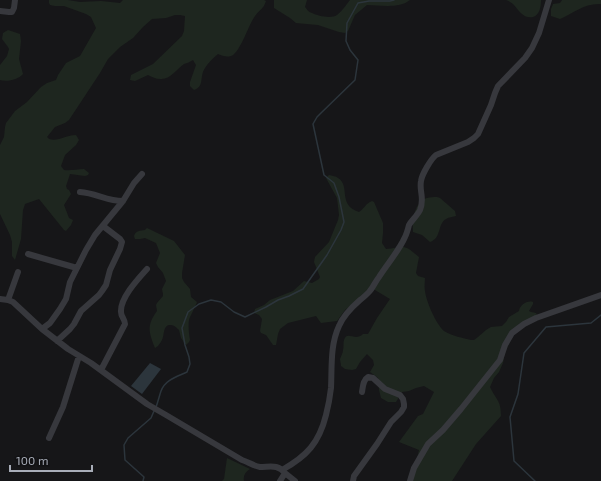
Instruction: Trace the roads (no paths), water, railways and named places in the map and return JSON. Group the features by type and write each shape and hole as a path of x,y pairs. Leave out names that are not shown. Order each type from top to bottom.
{"street":[{"path":"0,11 12,12 15,0"},
{"path":"280,481 283,476 283,472 304,455 317,441 323,426 331,389 331,366 337,331 347,313 372,288 405,237 411,223 422,205 423,196 421,181 429,163 436,155 468,142 478,134 498,86 525,58 532,48 539,33 548,0"},
{"path":"42,329 50,323 66,299 70,282 95,235 123,201 134,183 142,174"},
{"path":"80,192 89,192 112,200 123,201"},
{"path":"57,341 74,324 81,311 99,295 106,285 110,270 122,242 103,226"},
{"path":"28,254 77,268"},
{"path":"101,370 125,324 121,313 123,302 130,290 147,269"},
{"path":"8,300 18,272"},
{"path":"410,481 414,468 428,444 443,430 461,409 500,360 512,333 524,324 536,318 601,295"},
{"path":"0,299 8,300 17,305 57,341 101,370 147,404 242,460 254,465 276,467 295,481"},
{"path":"49,438 63,407 80,356"},
{"path":"352,481 390,422 404,407 403,399 400,395 386,389 373,378 368,376 363,382 362,392"}],"waterway":[{"path":"156,407 165,384 171,379 187,372 190,364 182,328 188,312 199,304 211,300 221,302 234,312 245,317 303,289 327,255 344,222 339,197 334,183 324,175 313,124 317,117 355,80 358,60 350,50 346,41 347,23 358,3 394,0"},
{"path":"535,481 514,461 510,417 518,394 524,353 546,327 591,323 601,315"},
{"path":"143,481 144,477 125,460 124,445 128,438 151,418 154,411"}]}
